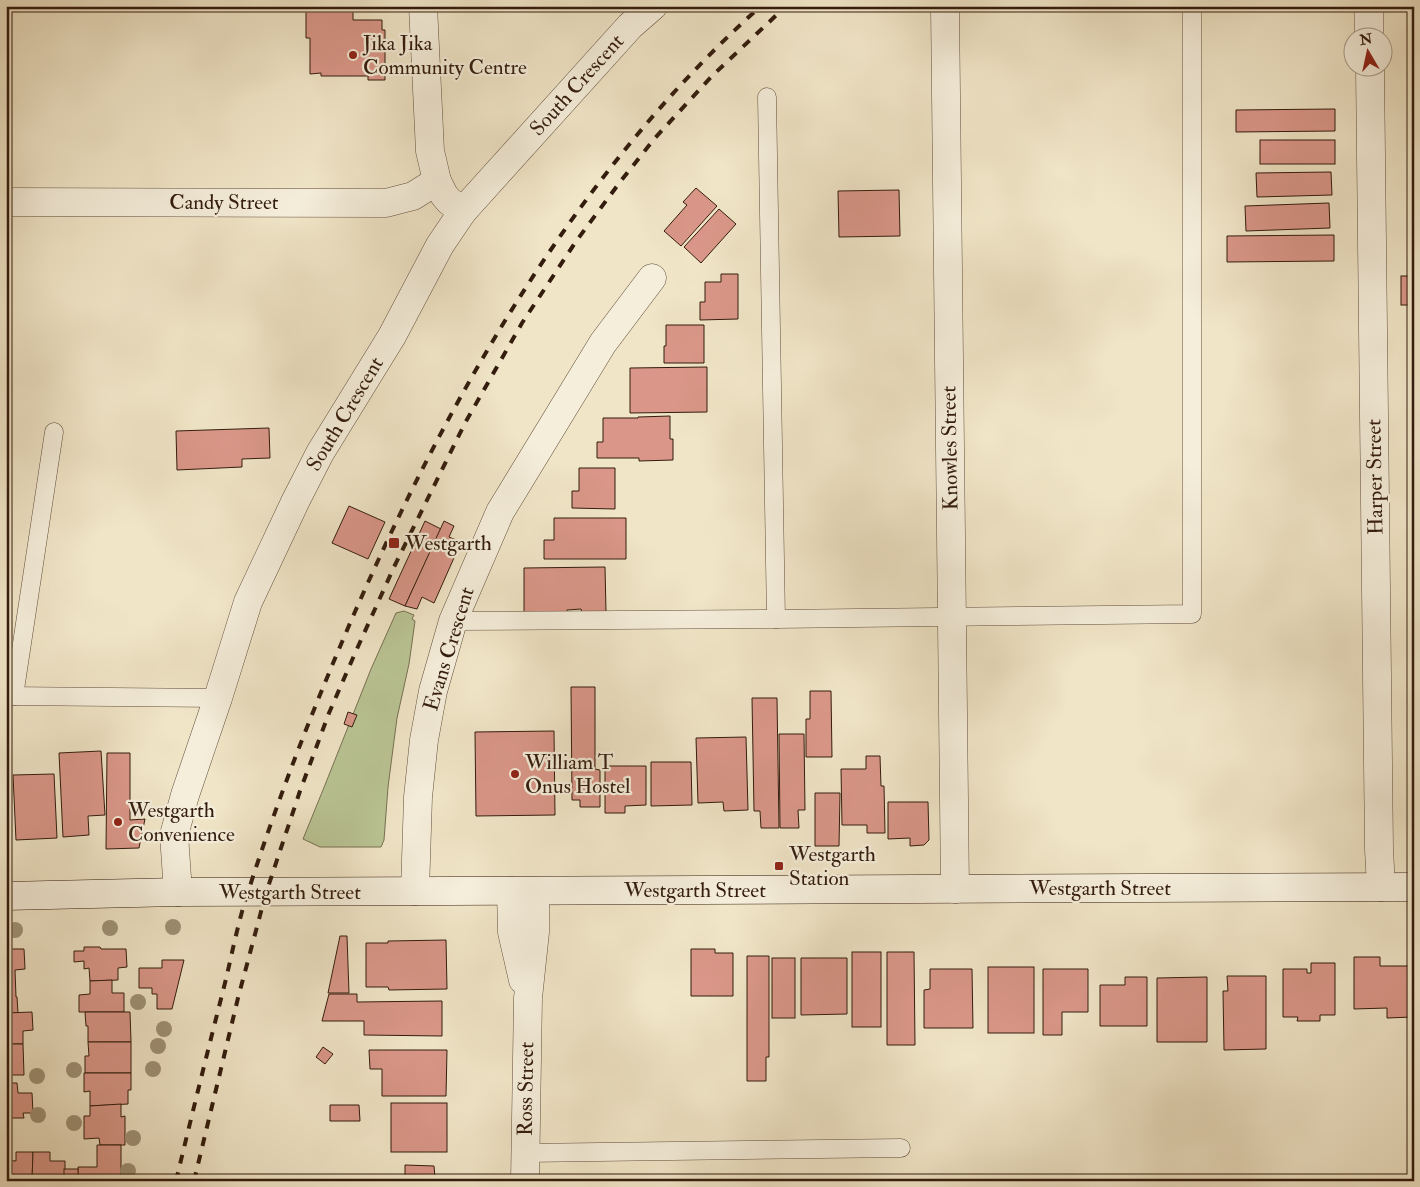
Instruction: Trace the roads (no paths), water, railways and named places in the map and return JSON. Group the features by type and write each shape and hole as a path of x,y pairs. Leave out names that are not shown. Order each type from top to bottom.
{"street":[{"path":"423,6 430,151 437,181 449,202 463,211"},
{"name":"South Crescent","path":"178,892 174,835 185,795 248,602 320,453 392,336 440,245 463,211 630,16 653,6"},
{"name":"Knowles Street","path":"946,6 955,889"},
{"path":"1369,6 1369,28"},
{"name":"Harper Street","path":"1370,78 1381,887"},
{"name":"Candy Street","path":"6,202 386,203 413,196 437,181"},
{"name":"Evans Crescent","path":"414,892 418,797 424,740 433,691 453,621 500,512 603,343 652,278"},
{"name":"Westgarth Street","path":"6,896 178,892 1414,887"},
{"name":"Ross Street","path":"523,891 512,932 528,998 525,1181"}],"lane":[{"path":"453,621 1192,614 1192,6"},
{"path":"767,97 776,619"},
{"path":"54,432 10,696 218,698"},
{"path":"525,1153 901,1148"}],"railway":[{"path":"176,1181 245,900 285,784 312,716 354,614 392,531 477,367 526,288 578,211 634,138 695,70 761,6"},
{"path":"194,1181 238,998 266,893 300,791 329,713 356,651 394,567 465,423 522,323 577,240 620,182 655,138 712,76 786,6"}],"place":[{"name":"Jika Jika Community Centre","path":"353,55"},
{"name":"Westgarth","path":"394,543"},
{"name":"William T Onus Hostel","path":"515,774"},
{"name":"Westgarth Convenience","path":"118,822"},
{"name":"Westgarth Station","path":"779,866"}]}
